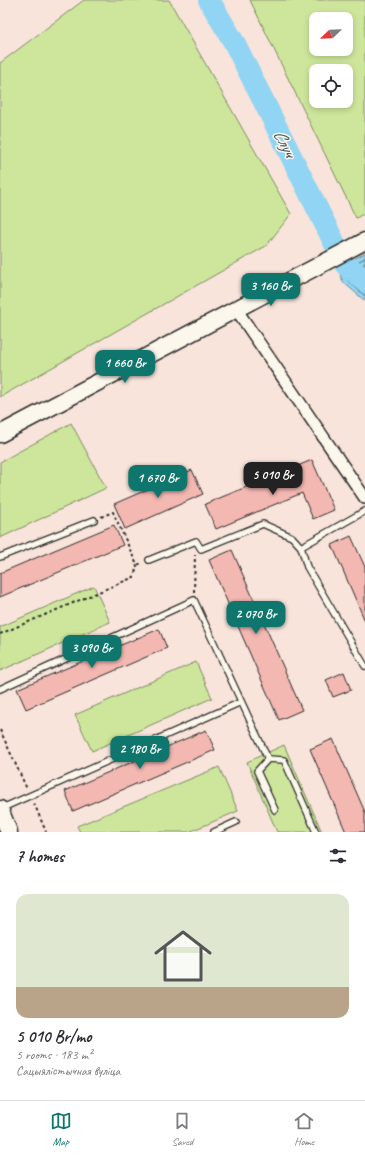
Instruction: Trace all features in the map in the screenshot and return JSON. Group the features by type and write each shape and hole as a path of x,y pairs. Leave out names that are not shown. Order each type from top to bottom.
{"main road":[{"path":"0,434 365,241"},
{"path":"0,809 9,832"}],"street":[{"path":"236,309 365,498"}],"lane":[{"path":"301,547 365,511"},
{"path":"0,557 94,520"},
{"path":"149,560 196,541 201,549 264,524 292,537 301,547 307,567 365,666"},
{"path":"0,689 194,600 268,759"},
{"path":"0,809 241,702"},
{"path":"268,759 257,771 275,810"},
{"path":"268,759 284,760 316,832"},
{"path":"214,832 236,822"}],"path":[{"path":"0,634 134,577 137,565 113,512 94,520"},
{"path":"194,600 196,541"},
{"path":"137,565 149,560"},
{"path":"0,730 46,832"}],"green space":[{"path":"84,0 169,0 291,214 266,246 0,397 0,63"},
{"path":"250,0 365,0 365,213 356,218"},
{"path":"71,423 106,488 0,538 0,462"},
{"path":"94,586 110,622 0,671 0,627"},
{"path":"196,662 212,698 92,751 75,715"},
{"path":"284,745 322,832 277,832 247,762"},
{"path":"219,767 238,811 189,832 80,832 77,826"}],"water":[{"path":"365,253 365,301 343,282 339,271 345,264"}],"building":[{"path":"312,460 334,510 313,519 302,493 216,529 205,504"},
{"path":"192,470 203,494 125,529 114,504"},
{"path":"114,525 123,545 0,597 0,573"},
{"path":"351,536 365,567 365,621 332,545"},
{"path":"232,550 302,710 279,720 209,560"},
{"path":"159,629 167,648 26,709 17,689"},
{"path":"344,672 351,690 333,697 326,680"},
{"path":"206,730 215,750 73,811 65,791"},
{"path":"333,739 365,812 365,832 346,832 310,749"}],"waterway":[{"name":"Случ","path":"209,0 235,44 345,264 365,281"}]}
